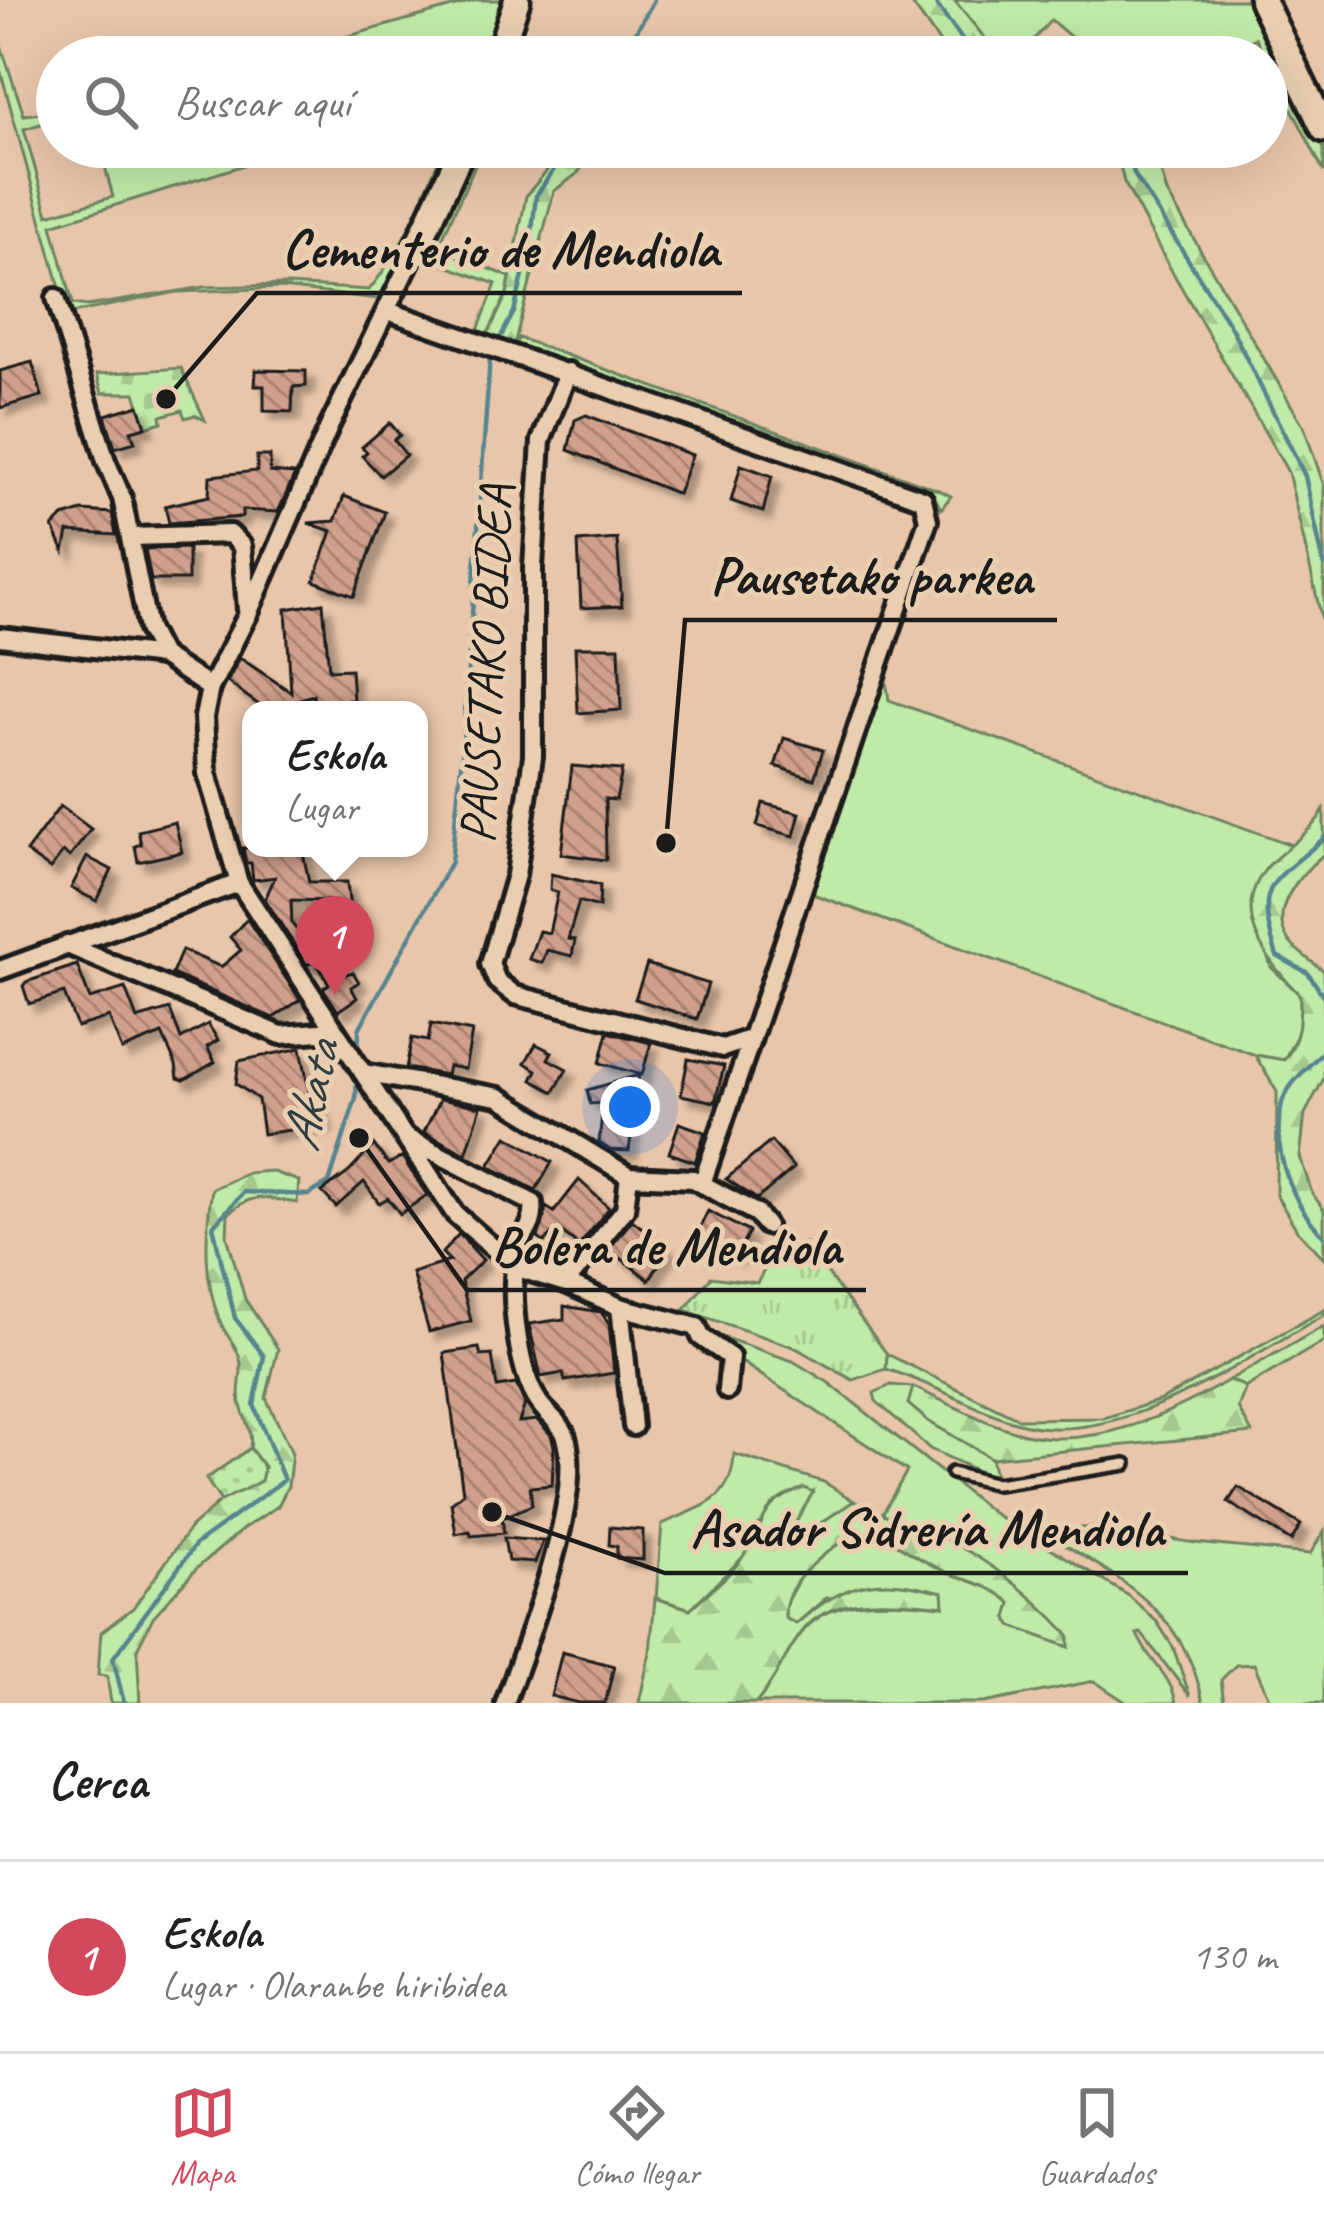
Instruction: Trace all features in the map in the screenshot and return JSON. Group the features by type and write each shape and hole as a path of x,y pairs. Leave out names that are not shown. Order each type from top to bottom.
{"street":[{"path":"505,36 517,0"},
{"path":"1262,0 1279,36"},
{"path":"1288,54 1324,129"},
{"path":"453,168 211,688 203,746 207,772 239,884 455,1214 515,1268 566,1283 620,1307 697,1327 701,1337 730,1357 727,1390"},
{"path":"56,298 132,537 148,629 162,656"},
{"path":"388,311 923,499 928,520 702,1184"},
{"name":"PAUSETAKO BIDEA","path":"568,372 541,441 533,567 533,756 516,875 490,964 497,981 515,995 723,1048 752,1038"},
{"path":"132,537 230,535 242,547 248,614"},
{"path":"0,637 162,656 211,688"},
{"path":"0,970 239,884"},
{"path":"67,945 281,1035 332,1031"},
{"path":"363,1072 499,1097 629,1176 693,1179 755,1213 766,1225"},
{"path":"406,1138 533,1203 535,1215 523,1239 500,1254"},
{"path":"566,1283 625,1209 629,1176"},
{"path":"506,1703 564,1525 569,1470 565,1434 535,1399 523,1360 512,1295 515,1268"},
{"path":"620,1307 633,1426"}],"lane":[{"path":"952,1473 997,1484 1126,1464"}],"green space":[{"path":"477,0 513,0 500,36 349,36"},
{"path":"909,0 954,0 983,36 935,36"},
{"path":"954,0 1252,0 1269,36 1070,36 1051,20 1037,36 983,36"},
{"path":"0,43 24,115 36,114 36,125 24,129 48,215 113,197 105,168 235,168 52,225 73,304 88,306 204,287 288,285 369,290 403,239 435,168 445,168 410,245 378,299 281,288 177,292 67,314 0,69"},
{"path":"1288,74 1324,149 1324,172 1288,101"},
{"path":"462,168 474,168 438,248 510,277 488,334 478,330 496,284 419,256"},
{"path":"549,168 582,168 554,191 514,345 488,334 507,294 526,196"},
{"path":"1120,168 1160,168 1167,193 1304,427 1324,486 1324,629 1288,472 1124,182"},
{"path":"519,338 951,496 941,509 934,495 514,345"},
{"path":"181,368 205,420 195,415 185,418 182,410 146,427 135,393 102,393 97,374"},
{"path":"885,675 889,700 1292,845 1266,868 1251,902 1271,967 1300,995 1300,1029 1284,1060 1255,1055 810,893"},
{"path":"1324,810 1324,854 1296,883 1282,921 1293,946 1324,971 1324,1078 1305,1114 1300,1157 1312,1193 1324,1210 1324,1258 1297,1230 1276,1195 1277,1092 1255,1055 1284,1060 1296,1038 1300,995 1264,951 1252,917 1252,899 1270,864"},
{"path":"270,1171 299,1181 297,1203 260,1198 245,1202 228,1214 227,1236 245,1299 278,1349 266,1398 292,1453 288,1486 278,1506 197,1568 153,1617 137,1649 140,1703 111,1703 107,1676 98,1675 101,1632 133,1608 191,1527 224,1498 261,1480 264,1467 250,1448 240,1402 240,1358 220,1321 211,1289 207,1239 212,1189 248,1173"},
{"path":"805,1243 887,1354 886,1369 853,1380 794,1347 684,1310 711,1277 757,1283 777,1248"},
{"path":"1324,1310 1324,1315 1176,1397 1093,1425 1053,1428 1015,1422 886,1369 887,1354 1019,1419 1104,1418 1161,1400"},
{"path":"1324,1326 1324,1341 1246,1387 1229,1380"},
{"path":"710,1333 793,1361 829,1383 993,1513 1129,1596 1157,1622 1173,1647 1190,1696 1141,1633 1137,1634 1141,1643 1170,1684 1176,1703 1127,1703 1094,1681 984,1703 756,1703 801,1634 821,1616 873,1602 944,1606 942,1592 826,1598 796,1624 785,1618 785,1604 801,1575 839,1540 858,1533 898,1542 942,1570 998,1591 1068,1646 933,1533 881,1516 907,1471 702,1336"},
{"path":"1229,1380 1246,1387 1238,1408 1252,1433 991,1458 908,1404 913,1387 1011,1430 1051,1438 1078,1437 1132,1426"},
{"path":"891,1385 913,1387 909,1404 928,1421 991,1458 996,1479 930,1449 876,1401 874,1393"},
{"path":"250,1448 264,1467 261,1481 221,1501 206,1479"},
{"path":"734,1454 824,1482 854,1501 805,1534 796,1522 812,1492 758,1525 746,1554 690,1609 656,1598 662,1524 702,1507 721,1492 728,1483"},
{"path":"804,1488 813,1492 796,1522 804,1534 854,1501 933,1533 971,1553 1023,1591 1069,1635 1069,1647 1011,1626 1007,1618 1011,1603 996,1592 944,1571 889,1540 863,1534 830,1550 803,1574 788,1598 785,1618 796,1624 848,1590 881,1583 943,1592 944,1606 873,1602 822,1615 801,1634 756,1703 639,1703 655,1598 690,1609 739,1563 771,1507"},
{"path":"1097,1527 1310,1554 1324,1531 1324,1703 1271,1703 1254,1664 1236,1665 1221,1680 1224,1703 1203,1703 1194,1670 1164,1619 1121,1581 1042,1531"}],"building":[{"path":"32,362 42,396 0,408 0,371"},
{"path":"256,370 306,371 306,386 293,387 292,412 264,411 264,386 255,386"},
{"path":"139,405 146,427 131,431 135,442 115,448 105,415"},
{"path":"586,415 692,455 678,494 568,450 575,420"},
{"path":"390,423 400,435 394,440 406,455 381,476 362,456 367,452 362,447"},
{"path":"257,456 270,456 270,472 295,474 278,512 242,510 242,517 169,523 165,506 209,496 210,476 257,471"},
{"path":"741,465 772,476 763,512 731,501"},
{"path":"344,496 385,512 354,596 314,581 332,531 308,523 335,521"},
{"path":"82,511 112,513 116,535 68,532 64,552 53,527 63,517"},
{"path":"617,539 622,606 581,608 578,542"},
{"path":"188,548 188,580 151,580 145,549"},
{"path":"323,603 329,670 351,669 353,700 314,701 313,695 294,701 253,701 227,682 240,658 291,692 286,609"},
{"path":"575,647 619,647 621,710 578,713"},
{"path":"784,738 823,750 814,779 775,766"},
{"path":"572,766 622,770 616,800 605,799 606,860 561,854"},
{"path":"763,803 800,813 794,836 757,826"},
{"path":"60,806 91,829 70,857 63,852 50,869 26,852"},
{"path":"175,822 182,852 138,862 138,831"},
{"path":"87,857 112,870 97,901 71,888"},
{"path":"245,857 304,857 309,882 347,882 350,910 327,914 328,901 291,900 292,924 302,936 311,932 338,976 353,972 359,982 351,987 357,998 338,1011 323,988 329,984 315,960 307,965 265,899 275,877 253,880 251,863"},
{"path":"551,874 600,885 599,907 579,901 568,939 575,940 572,956 547,950 542,963 529,959 539,931 549,933 558,892 550,890"},
{"path":"247,919 300,1000 273,1018 172,974 182,950 221,967 241,950 230,937"},
{"path":"647,964 708,984 697,1019 635,999"},
{"path":"77,965 90,999 125,988 137,1019 170,1009 181,1039 208,1024 218,1040 207,1047 215,1062 184,1080 178,1078 162,1034 122,1050 109,1017 77,1027 64,993 29,1004 26,982"},
{"path":"431,1024 472,1032 465,1069 448,1066 446,1075 406,1068 412,1038 428,1041"},
{"path":"608,1032 651,1043 642,1075 600,1063"},
{"path":"536,1044 552,1052 548,1059 567,1069 554,1092 532,1080 537,1070 525,1063"},
{"path":"301,1048 312,1106 320,1105 324,1125 263,1134 258,1099 236,1084 239,1061"},
{"path":"688,1059 724,1066 715,1102 681,1095"},
{"path":"639,1075 629,1151 610,1150 599,1143 603,1103 590,1104 587,1090"},
{"path":"440,1099 481,1107 466,1154 424,1132"},
{"path":"679,1123 705,1132 695,1162 669,1153"},
{"path":"507,1136 552,1162 536,1190 489,1166"},
{"path":"771,1141 794,1168 757,1199 726,1179"},
{"path":"374,1145 388,1164 402,1157 427,1195 400,1214 388,1198 379,1203 364,1182 336,1207 322,1192"},
{"path":"579,1180 609,1208 579,1246 557,1229 544,1242 538,1238 546,1207 554,1212"},
{"path":"708,1211 749,1232 736,1257 695,1237"},
{"path":"632,1220 669,1249 649,1280 609,1249"},
{"path":"459,1234 483,1260 461,1281 471,1321 429,1332 412,1273 450,1261 442,1253"},
{"path":"564,1306 601,1312 609,1324 614,1373 565,1381 563,1373 541,1377 529,1324 564,1319"},
{"path":"479,1348 481,1356 492,1355 497,1387 516,1384 525,1404 519,1422 537,1420 554,1446 552,1485 530,1487 532,1505 502,1518 504,1533 471,1536 470,1531 456,1534 451,1503 463,1493 444,1353"},
{"path":"1238,1487 1301,1525 1291,1541 1228,1502"},
{"path":"610,1527 643,1530 643,1560 617,1558 617,1546 609,1545"},
{"path":"504,1538 543,1541 535,1563 508,1561"},
{"path":"562,1652 614,1666 605,1703 551,1696"}],"waterway":[{"name":"Akata","path":"634,36 654,0"},
{"path":"933,0 960,36"},
{"name":"Akata","path":"358,1052 359,1029 451,862 490,357 514,312 530,248 536,196 555,168"},
{"path":"1133,168 1232,329 1305,476 1324,566"},
{"path":"1324,838 1272,886 1267,913 1277,956 1308,973 1324,997"},
{"path":"1324,1050 1284,1096 1279,1121 1286,1175 1302,1209 1324,1236"},
{"name":"Akata","path":"124,1703 113,1658 196,1544 284,1480 254,1405 264,1356 235,1318 213,1226 244,1192 308,1195 329,1183 356,1098 357,1075"}],"place":[{"name":"Cementerio de Mendiola","path":"166,399"},
{"name":"Pausetako parkea","path":"666,843"},
{"name":"Eskola","path":"335,995"},
{"name":"Bolera de Mendiola","path":"359,1138"},
{"name":"Asador Sidrería Mendiola","path":"492,1512"}]}
